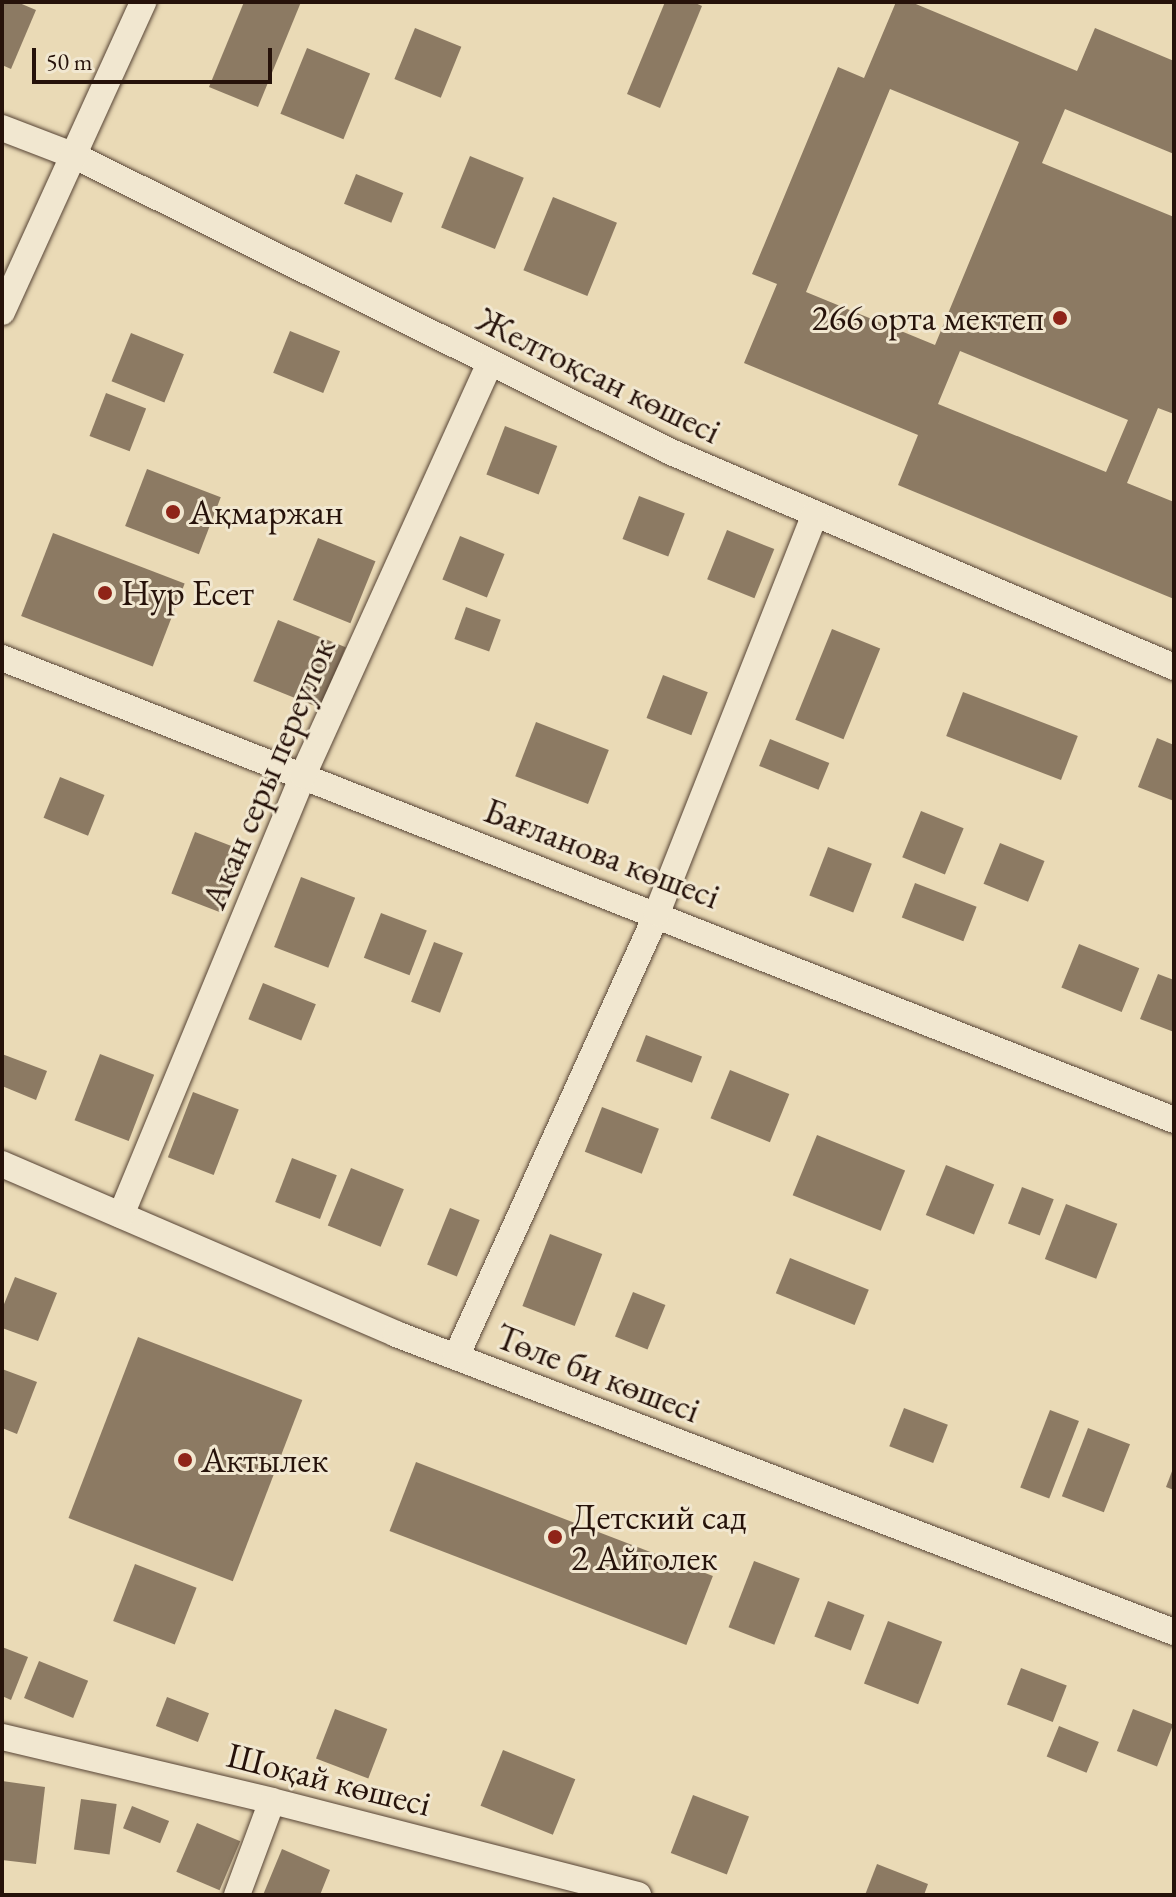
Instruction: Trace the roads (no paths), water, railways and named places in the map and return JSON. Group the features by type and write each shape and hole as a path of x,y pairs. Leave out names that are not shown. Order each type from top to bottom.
{"street":[{"path":"2,312 143,2"},
{"name":"Желтоқсан көшесі","path":"2,128 75,156 671,452 1174,667"},
{"name":"Акан серы переулок","path":"121,1215 303,775 490,363"},
{"path":"456,1357 657,913 815,514"},
{"name":"Бағланова көшесі","path":"2,658 657,913 1174,1120"},
{"name":"Төле би көшесі","path":"2,1164 456,1357 1174,1632"},
{"name":"Шоқай көшесі","path":"2,1737 272,1801 638,1895"},
{"path":"237,1895 272,1801"}],"place":[{"name":"266 орта мектеп","path":"1060,318"},
{"name":"Ақмаржан","path":"173,512"},
{"name":"Нур Есет","path":"105,593"},
{"name":"Актылек","path":"185,1460"},
{"name":"Детский сад 2 Айголек","path":"555,1537"}]}
